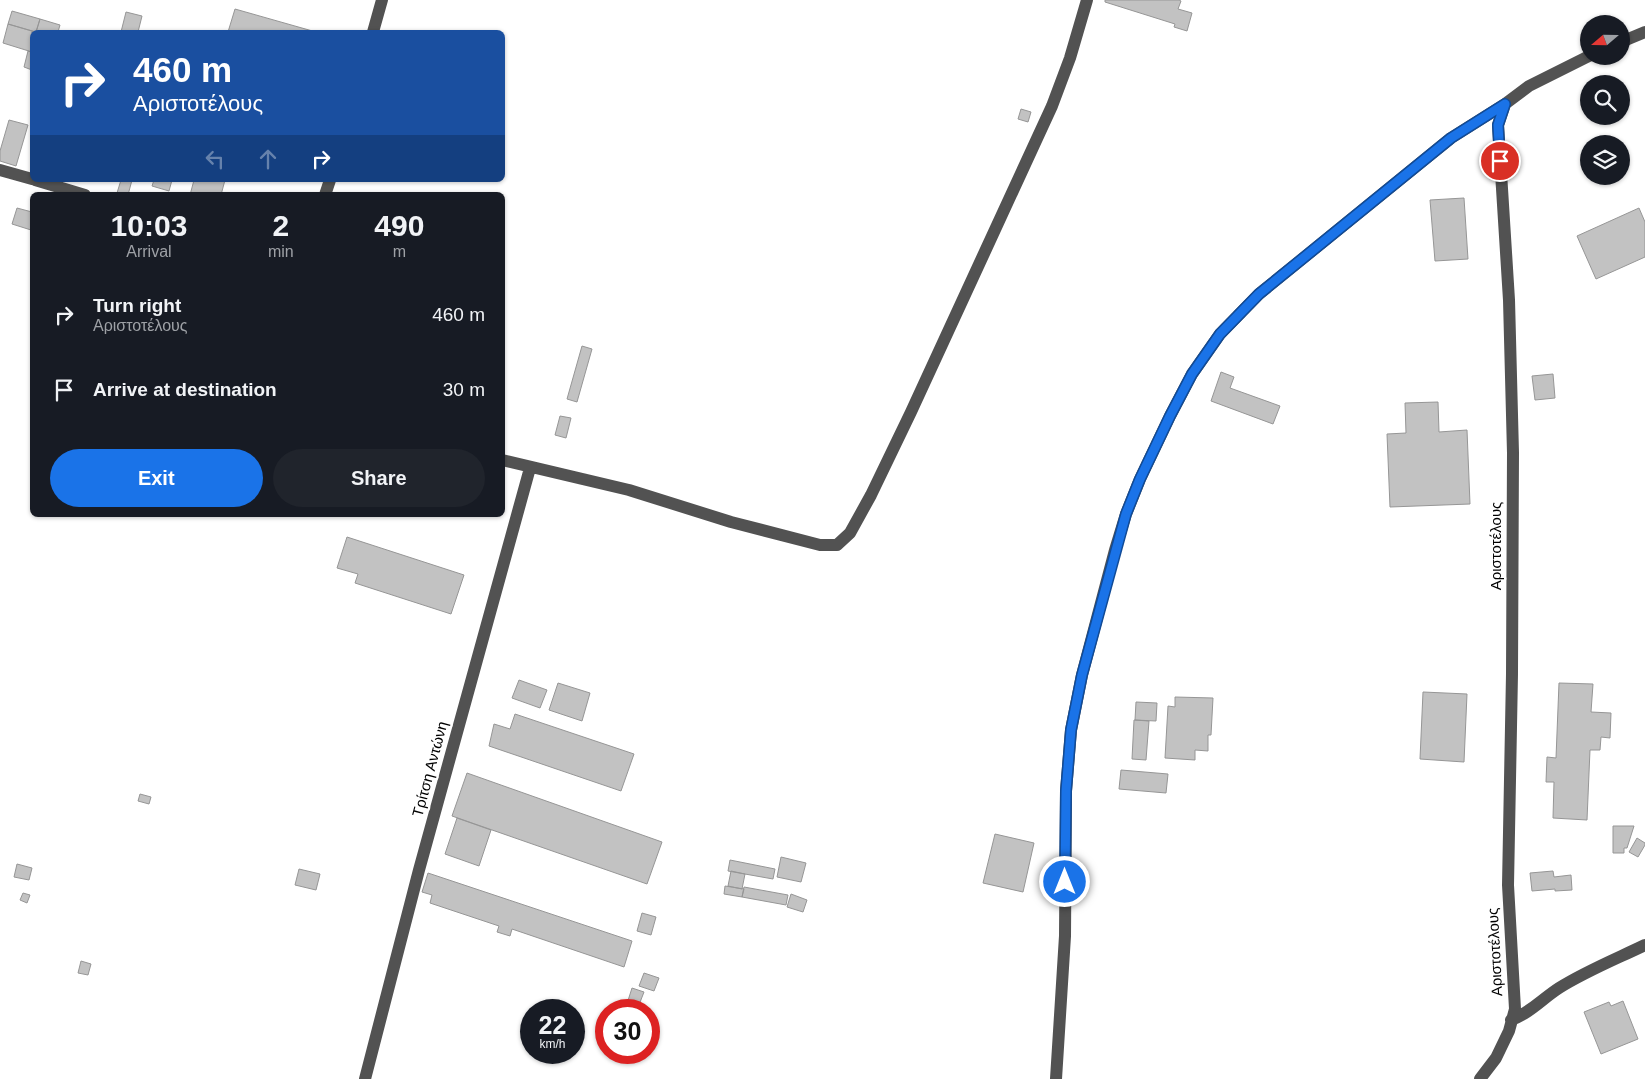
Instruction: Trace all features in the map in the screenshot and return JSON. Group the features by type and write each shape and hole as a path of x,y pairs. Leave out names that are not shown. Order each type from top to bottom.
{"street":[{"path":"374,30 382,0"},
{"path":"505,461 629,490 731,522 820,545 837,545 850,533 871,495 1052,106 1070,58 1087,0"},
{"path":"1630,38 1645,32"},
{"path":"1056,1079 1065,936 1066,791 1071,730 1082,675 1126,514 1140,479 1170,416 1192,374 1220,334 1259,294 1451,138 1505,104 1529,86 1580,60"},
{"name":"Αριστοτέλους","path":"1480,1079 1496,1058 1509,1031 1514,1008 1508,885 1512,674 1513,444 1509,300 1498,125 1505,104"},
{"path":"0,170 30,179"},
{"path":"41,182 75,192"},
{"name":"Τρίτση Αντώνη","path":"366,1079 422,861 530,468"},
{"path":"1512,1020 1524,1015 1566,984 1645,945"}],"building":[{"path":"1105,0 1179,0 1181,1 1178,9 1192,13 1187,31 1174,27 1175,24 1105,2"},
{"path":"235,9 309,30 229,30"},
{"path":"12,11 40,19 37,30 30,30 8,24"},
{"path":"126,12 142,16 138,30 122,30"},
{"path":"40,19 60,25 59,30 37,30"},
{"path":"8,24 30,31 30,51 3,43"},
{"path":"28,51 30,52 30,69 24,67"},
{"path":"1021,109 1031,112 1028,122 1018,119"},
{"path":"9,120 28,125 16,166 0,161 0,151"},
{"path":"120,182 131,182 129,192 117,192"},
{"path":"153,182 171,182 169,191 152,186"},
{"path":"193,182 224,182 222,192 191,192"},
{"path":"1464,198 1468,259 1435,261 1430,200"},
{"path":"17,208 30,211 30,230 12,224"},
{"path":"1639,208 1645,222 1645,257 1596,279 1577,236"},
{"path":"582,346 592,349 577,402 567,399"},
{"path":"1221,372 1234,377 1230,388 1280,406 1273,424 1211,401"},
{"path":"1553,374 1555,398 1535,400 1532,376"},
{"path":"1438,402 1439,432 1467,430 1470,504 1390,507 1387,434 1406,433 1405,403"},
{"path":"560,416 571,418 566,438 555,435"},
{"path":"347,537 464,575 451,614 355,583 358,574 337,568"},
{"path":"519,680 547,690 540,708 512,698"},
{"path":"558,683 590,693 582,721 549,710"},
{"path":"1559,683 1593,684 1591,712 1611,713 1610,738 1601,737 1600,750 1590,750 1587,820 1553,818 1554,782 1546,782 1547,757 1556,758"},
{"path":"1423,692 1467,694 1464,762 1420,759"},
{"path":"1175,697 1213,698 1211,735 1208,735 1208,751 1195,750 1195,760 1165,758 1168,706 1175,707"},
{"path":"1136,702 1157,703 1156,721 1135,720"},
{"path":"515,714 634,754 621,791 489,746 494,724 510,729"},
{"path":"1134,720 1149,721 1146,760 1132,759"},
{"path":"1121,770 1168,774 1166,793 1119,789"},
{"path":"467,773 662,842 647,884 452,816"},
{"path":"140,794 151,797 149,804 138,801"},
{"path":"457,818 491,830 479,866 445,854"},
{"path":"1613,826 1634,826 1627,848 1624,848 1624,853 1613,853"},
{"path":"995,834 1034,843 1023,892 983,883"},
{"path":"1637,838 1645,843 1638,857 1629,852"},
{"path":"781,857 806,863 801,882 777,877"},
{"path":"730,860 775,869 773,879 728,871"},
{"path":"17,864 32,868 29,880 14,877"},
{"path":"299,869 320,874 316,890 295,885"},
{"path":"731,871 745,874 742,889 728,886"},
{"path":"1553,871 1554,877 1571,875 1572,890 1532,891 1530,873"},
{"path":"428,873 632,941 624,967 512,929 510,936 497,932 499,926 430,903 432,895 422,892"},
{"path":"725,886 744,889 742,897 724,894"},
{"path":"744,887 788,895 786,905 742,897"},
{"path":"23,893 30,895 27,903 20,900"},
{"path":"791,894 807,900 803,912 787,907"},
{"path":"642,913 656,917 651,935 637,931"},
{"path":"81,961 91,964 88,975 78,973"},
{"path":"644,973 659,978 654,991 639,986"},
{"path":"632,988 644,992 641,999 628,999"},
{"path":"1623,1001 1638,1039 1601,1054 1584,1012 1609,1002 1611,1006"}],"route":[{"path":"1065,882 1066,791 1071,730 1082,675 1126,514 1140,479 1192,374 1220,334 1259,294 1451,138 1505,104 1498,125 1500,161"}]}
